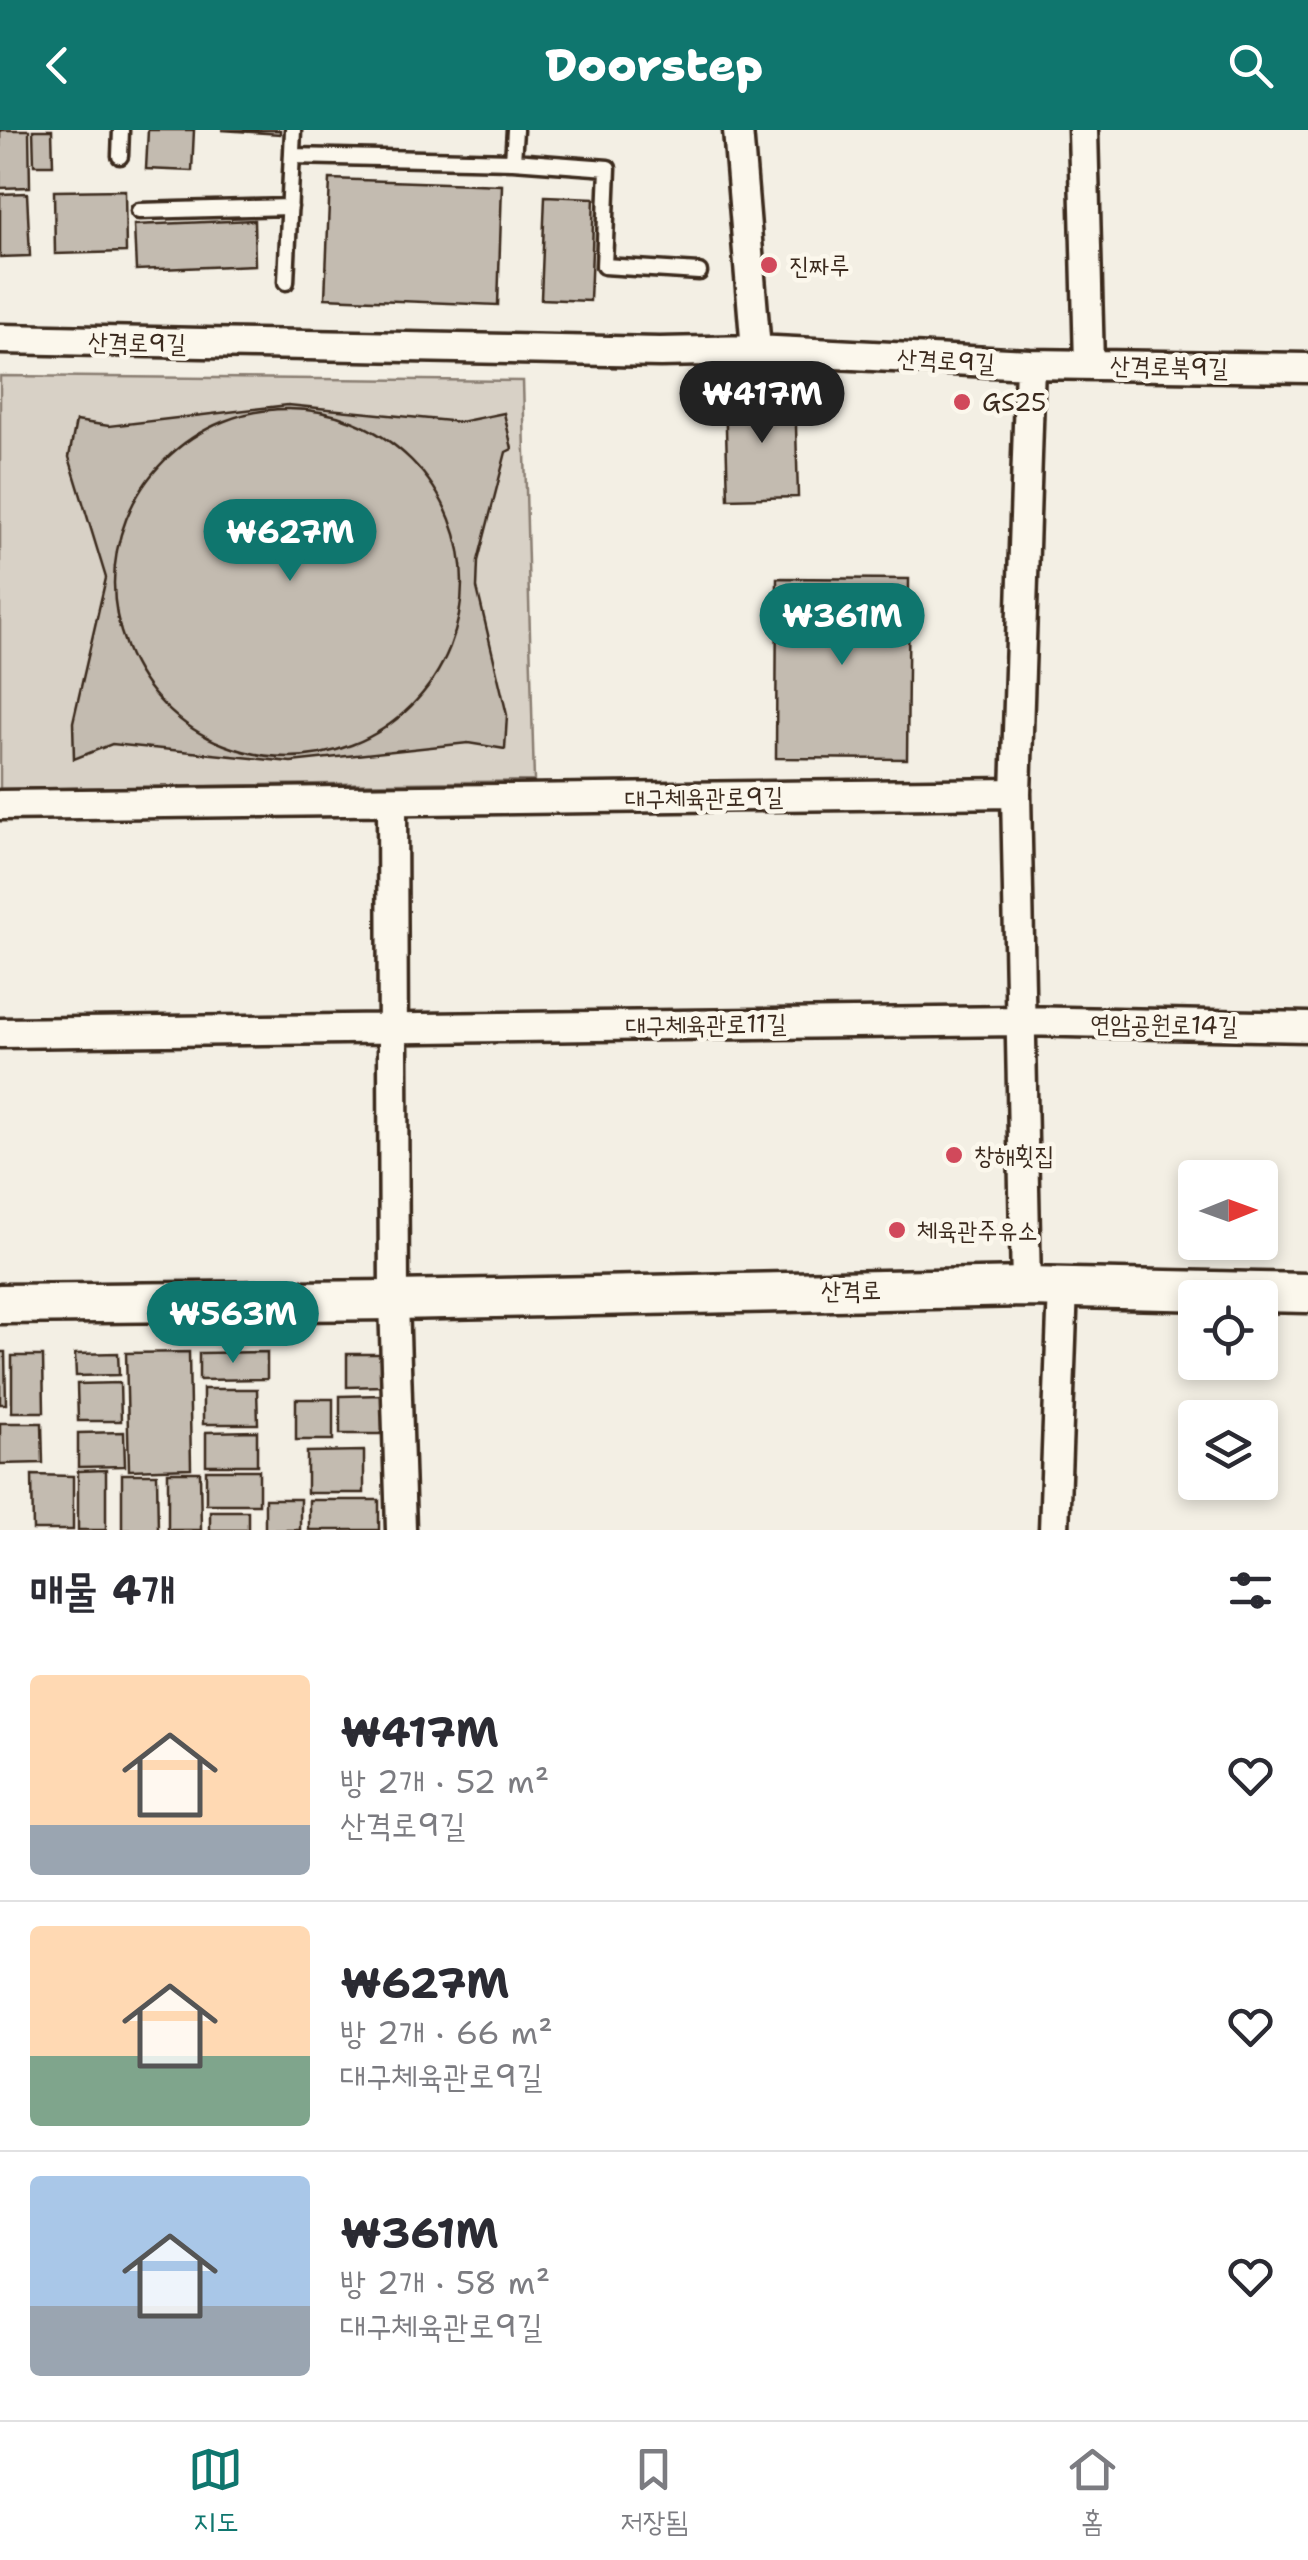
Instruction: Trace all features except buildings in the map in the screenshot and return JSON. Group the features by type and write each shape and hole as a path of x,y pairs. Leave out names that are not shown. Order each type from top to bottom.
{"street":[{"path":"738,130 756,350"},
{"path":"1083,130 1089,364"},
{"name":"산격로9길","path":"0,339 640,352 756,350 1030,364 1016,794 1020,1020 1044,1287 1054,1530"},
{"name":"산격로북9길","path":"1030,364 1308,368"},
{"name":"대구체육관로9길","path":"0,805 1016,794"},
{"path":"392,801 394,1300 401,1530"},
{"name":"대구체육관로11길","path":"0,1033 1020,1020"},
{"name":"연암공원로14길","path":"1020,1020 1308,1027"},
{"name":"산격로","path":"0,1304 1044,1287 1308,1294"}],"lane":[{"path":"120,156 121,130"},
{"path":"286,282 293,130"},
{"path":"513,162 514,130"},
{"path":"292,156 608,168 604,266 699,272"},
{"path":"139,211 290,208"}],"shaded area":[{"path":"0,376 523,381 534,781 0,789"}],"place":[{"name":"진짜루","path":"769,265"},
{"name":"GS25","path":"962,402"},
{"name":"창해횟집","path":"954,1155"},
{"name":"체육관주유소","path":"897,1230"}]}
